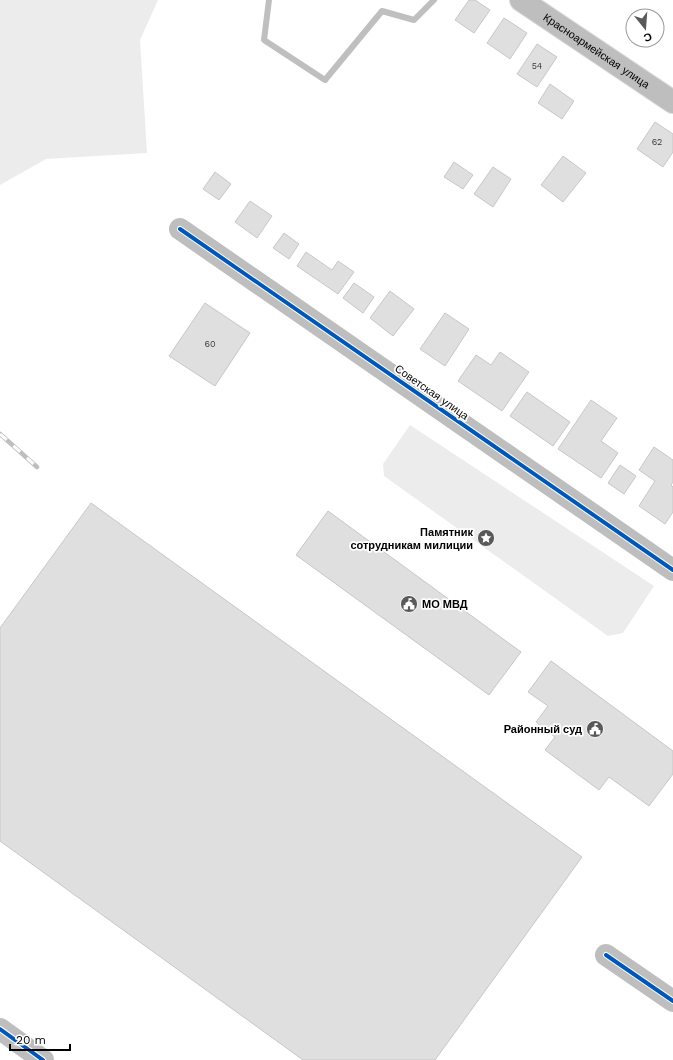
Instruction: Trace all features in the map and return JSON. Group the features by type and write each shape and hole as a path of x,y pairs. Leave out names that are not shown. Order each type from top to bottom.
{"street":[{"name":"Красноармейская улица","path":"520,0 673,102"},
{"name":"Советская улица","path":"180,229 673,569"},
{"path":"606,955 673,1001"},
{"path":"0,1029 43,1060"}],"shaded area":[{"path":"0,0 158,0 140,40 147,153 46,159 0,185"},
{"path":"410,425 654,586 623,633 608,636 384,476 383,464"}],"building":[{"path":"469,0 475,0 490,10 474,33 455,20"},
{"path":"504,18 527,33 510,59 487,43"},
{"path":"537,44 557,57 537,87 517,74"},
{"path":"550,84 574,101 562,119 538,103"},
{"path":"655,122 673,134 673,152 663,167 637,149"},
{"path":"563,156 586,173 563,202 541,185"},
{"path":"454,162 473,175 463,189 444,177"},
{"path":"493,167 511,179 493,207 474,194"},
{"path":"215,172 231,184 219,200 203,189"},
{"path":"250,201 272,216 257,238 235,222"},
{"path":"284,233 299,244 289,259 273,248"},
{"path":"306,252 332,270 338,261 354,272 338,294 297,266"},
{"path":"354,283 374,297 363,313 343,298"},
{"path":"390,291 414,309 393,336 370,318"},
{"path":"205,303 250,333 215,386 169,356"},
{"path":"445,313 469,329 445,366 420,349"},
{"path":"500,352 529,372 502,411 458,381 476,355 491,365"},
{"path":"527,392 570,422 553,446 510,416"},
{"path":"591,400 617,418 601,441 618,453 601,478 558,449"},
{"path":"654,447 673,460 673,482 671,485 673,487 673,512 665,524 639,506 655,481 639,470"},
{"path":"620,465 636,476 624,494 608,483"},
{"path":"91,503 582,857 435,1060 303,1060 0,841 0,628"},
{"name":"МО МВД","path":"328,511 521,652 489,695 296,555"},
{"name":"Районный суд","path":"551,661 673,751 673,774 649,806 609,777 599,790 545,750 555,737 536,722 548,706 528,692"}],"waterway":[{"path":"269,0 264,40 325,80 382,11 414,20 434,0"}],"railway":[{"path":"0,434 37,467"}],"cycle path":[{"path":"180,229 673,570"},
{"path":"606,955 673,1001"},
{"path":"0,1029 43,1060"}],"place":[{"name":"Памятник сотрудникам милиции","path":"486,538"},
{"name":"МО МВД","path":"409,604"},
{"name":"Районный суд","path":"595,729"}]}
